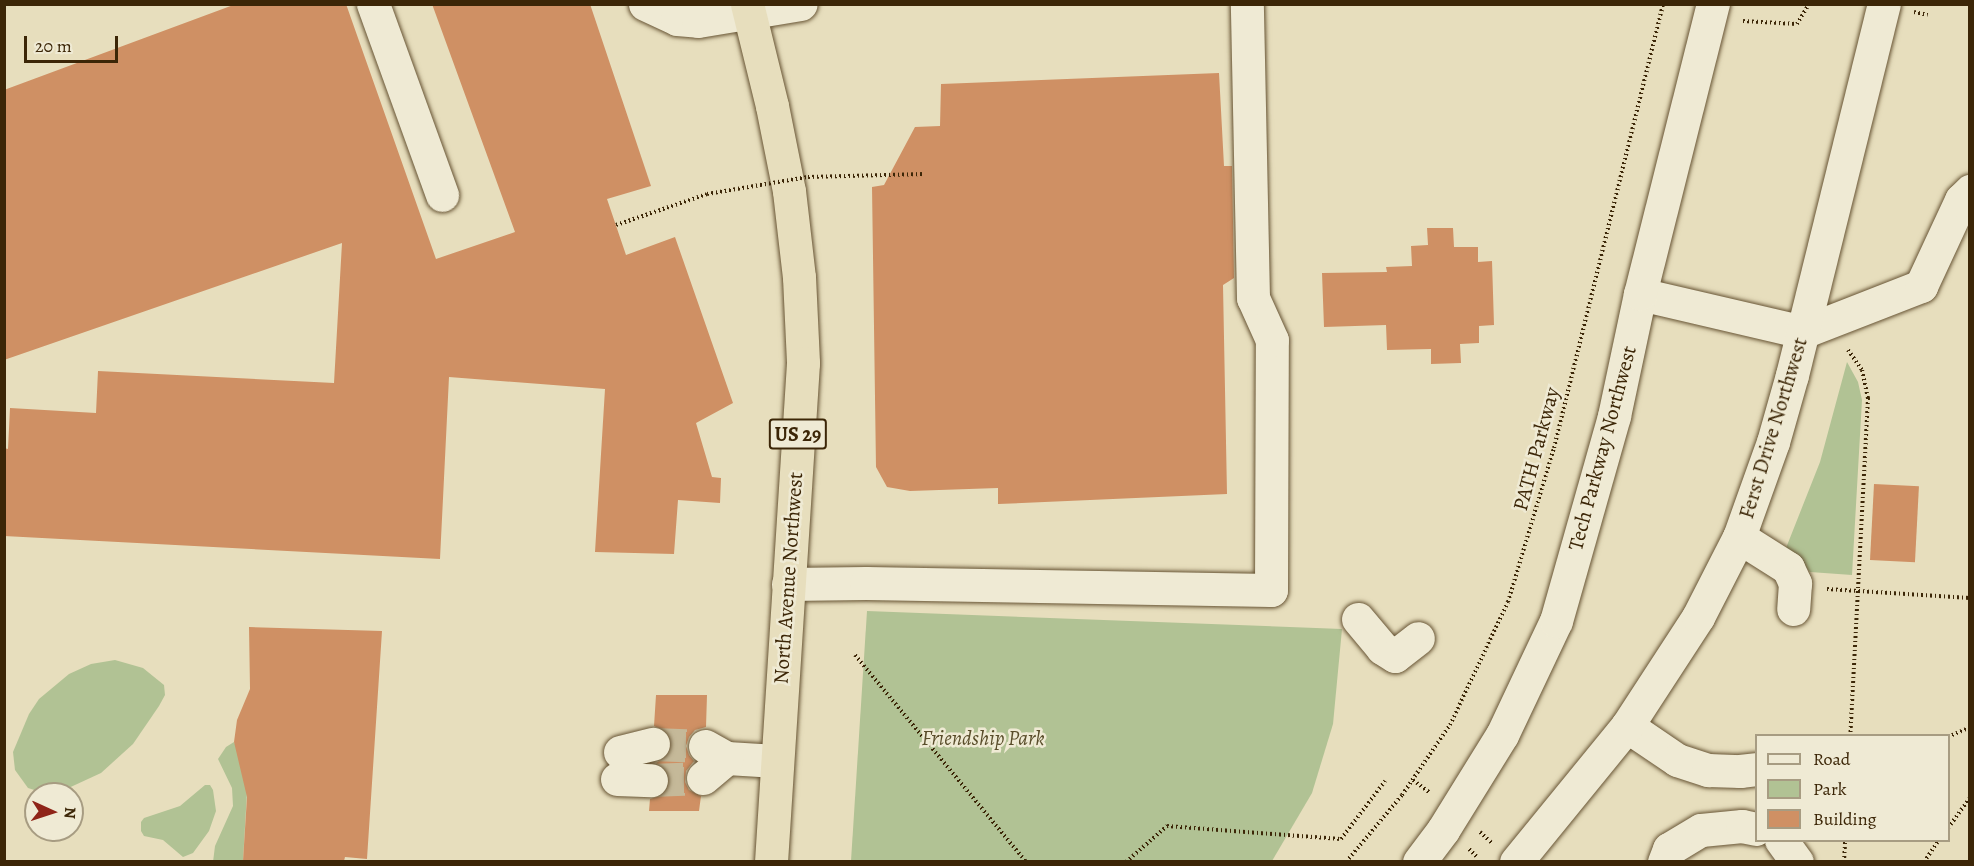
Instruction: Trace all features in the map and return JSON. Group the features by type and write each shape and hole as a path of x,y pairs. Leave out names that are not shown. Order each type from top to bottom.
{"highway":[{"name":"North Avenue Northwest","path":"745,7 772,106 789,191 799,277 803,363 771,861"}],"street":[{"path":"374,4 442,195"},
{"path":"645,4 676,19 698,21 745,7 801,4"},
{"path":"788,584 866,583 1271,590 1272,340 1253,298 1247,4"},
{"name":"Tech Parkway Northwest","path":"1419,861 1443,830 1502,735 1556,621 1614,416 1640,294 1713,4"},
{"name":"Ferst Drive Northwest","path":"1531,857 1627,726 1698,617 1739,537 1773,442 1803,332 1884,4"},
{"path":"1640,294 1803,332 1921,286 1961,200 1970,191"},
{"path":"1739,537 1788,568 1795,583 1793,609"},
{"path":"1358,619 1382,648 1395,656 1418,638"},
{"path":"1627,726 1677,760 1708,770 1755,769"},
{"path":"651,780 618,766 653,744"},
{"path":"712,761 776,761"},
{"path":"1664,861 1669,849 1701,830 1742,825 1755,829"},
{"path":"1783,842 1797,861"}],"path":[{"name":"PATH Parkway","path":"1346,861 1402,795 1450,725 1508,602 1554,448 1663,4"},
{"path":"1743,21 1797,24 1809,4"},
{"path":"616,225 707,194 797,179 924,174"},
{"path":"1843,342 1862,370 1868,398 1850,734"},
{"path":"1858,591 1970,598"},
{"path":"855,655 1026,861"},
{"path":"1950,735 1970,727"},
{"path":"1126,861 1167,826 1341,839 1385,781"},
{"path":"1950,825 1970,798"},
{"path":"1844,861 1845,842"},
{"path":"1924,861 1938,842"}],"green space":[{"path":"1847,362 1858,382 1862,400 1852,575 1810,572 1786,548 1820,462"},
{"name":"Friendship Park","path":"867,611 1342,629 1333,724 1312,793 1272,861 851,861"},
{"path":"115,660 143,668 164,685 165,695 133,744 101,773 82,782 24,782 15,770 13,752 29,714 39,699 69,674 91,664"},
{"path":"234,742 248,775 243,861 213,862 215,846 233,806 232,788 218,759 226,747"},
{"path":"205,785 210,785 213,790 216,811 209,831 193,853 183,857 163,840 144,836 141,831 141,822 144,818 180,806"}],"building":[{"path":"236,4 346,4 436,259 515,232 432,4 590,4 651,186 607,199 626,255 675,237 733,403 696,423 712,477 721,478 720,503 678,500 674,554 595,552 605,389 449,377 440,559 4,536 4,448 8,449 10,408 96,413 98,371 334,383 342,243 4,360 4,90"},
{"path":"1219,73 1224,166 1232,166 1234,278 1223,285 1227,494 998,504 998,488 910,491 887,487 876,467 872,187 884,185 915,127 940,126 941,84"},
{"path":"1427,228 1453,228 1454,247 1478,247 1478,262 1492,261 1494,325 1479,326 1479,343 1460,344 1461,363 1431,364 1431,349 1387,350 1386,325 1324,327 1322,273 1387,272 1386,267 1412,266 1411,246 1428,245"},
{"path":"1874,484 1919,486 1915,562 1870,560"},
{"path":"249,627 382,631 367,859 345,857 344,861 243,861 247,797 234,742 237,720 250,689"},
{"path":"656,695 707,695 706,727 695,730 686,746 694,761 686,771 685,782 689,790 701,796 699,811 649,811 650,799 660,796 667,789 670,781 667,771 656,763 666,757 671,749 671,740 666,731 654,726"}],"tunnel":[{"path":"653,744 705,746"},
{"path":"651,780 703,778"}]}
